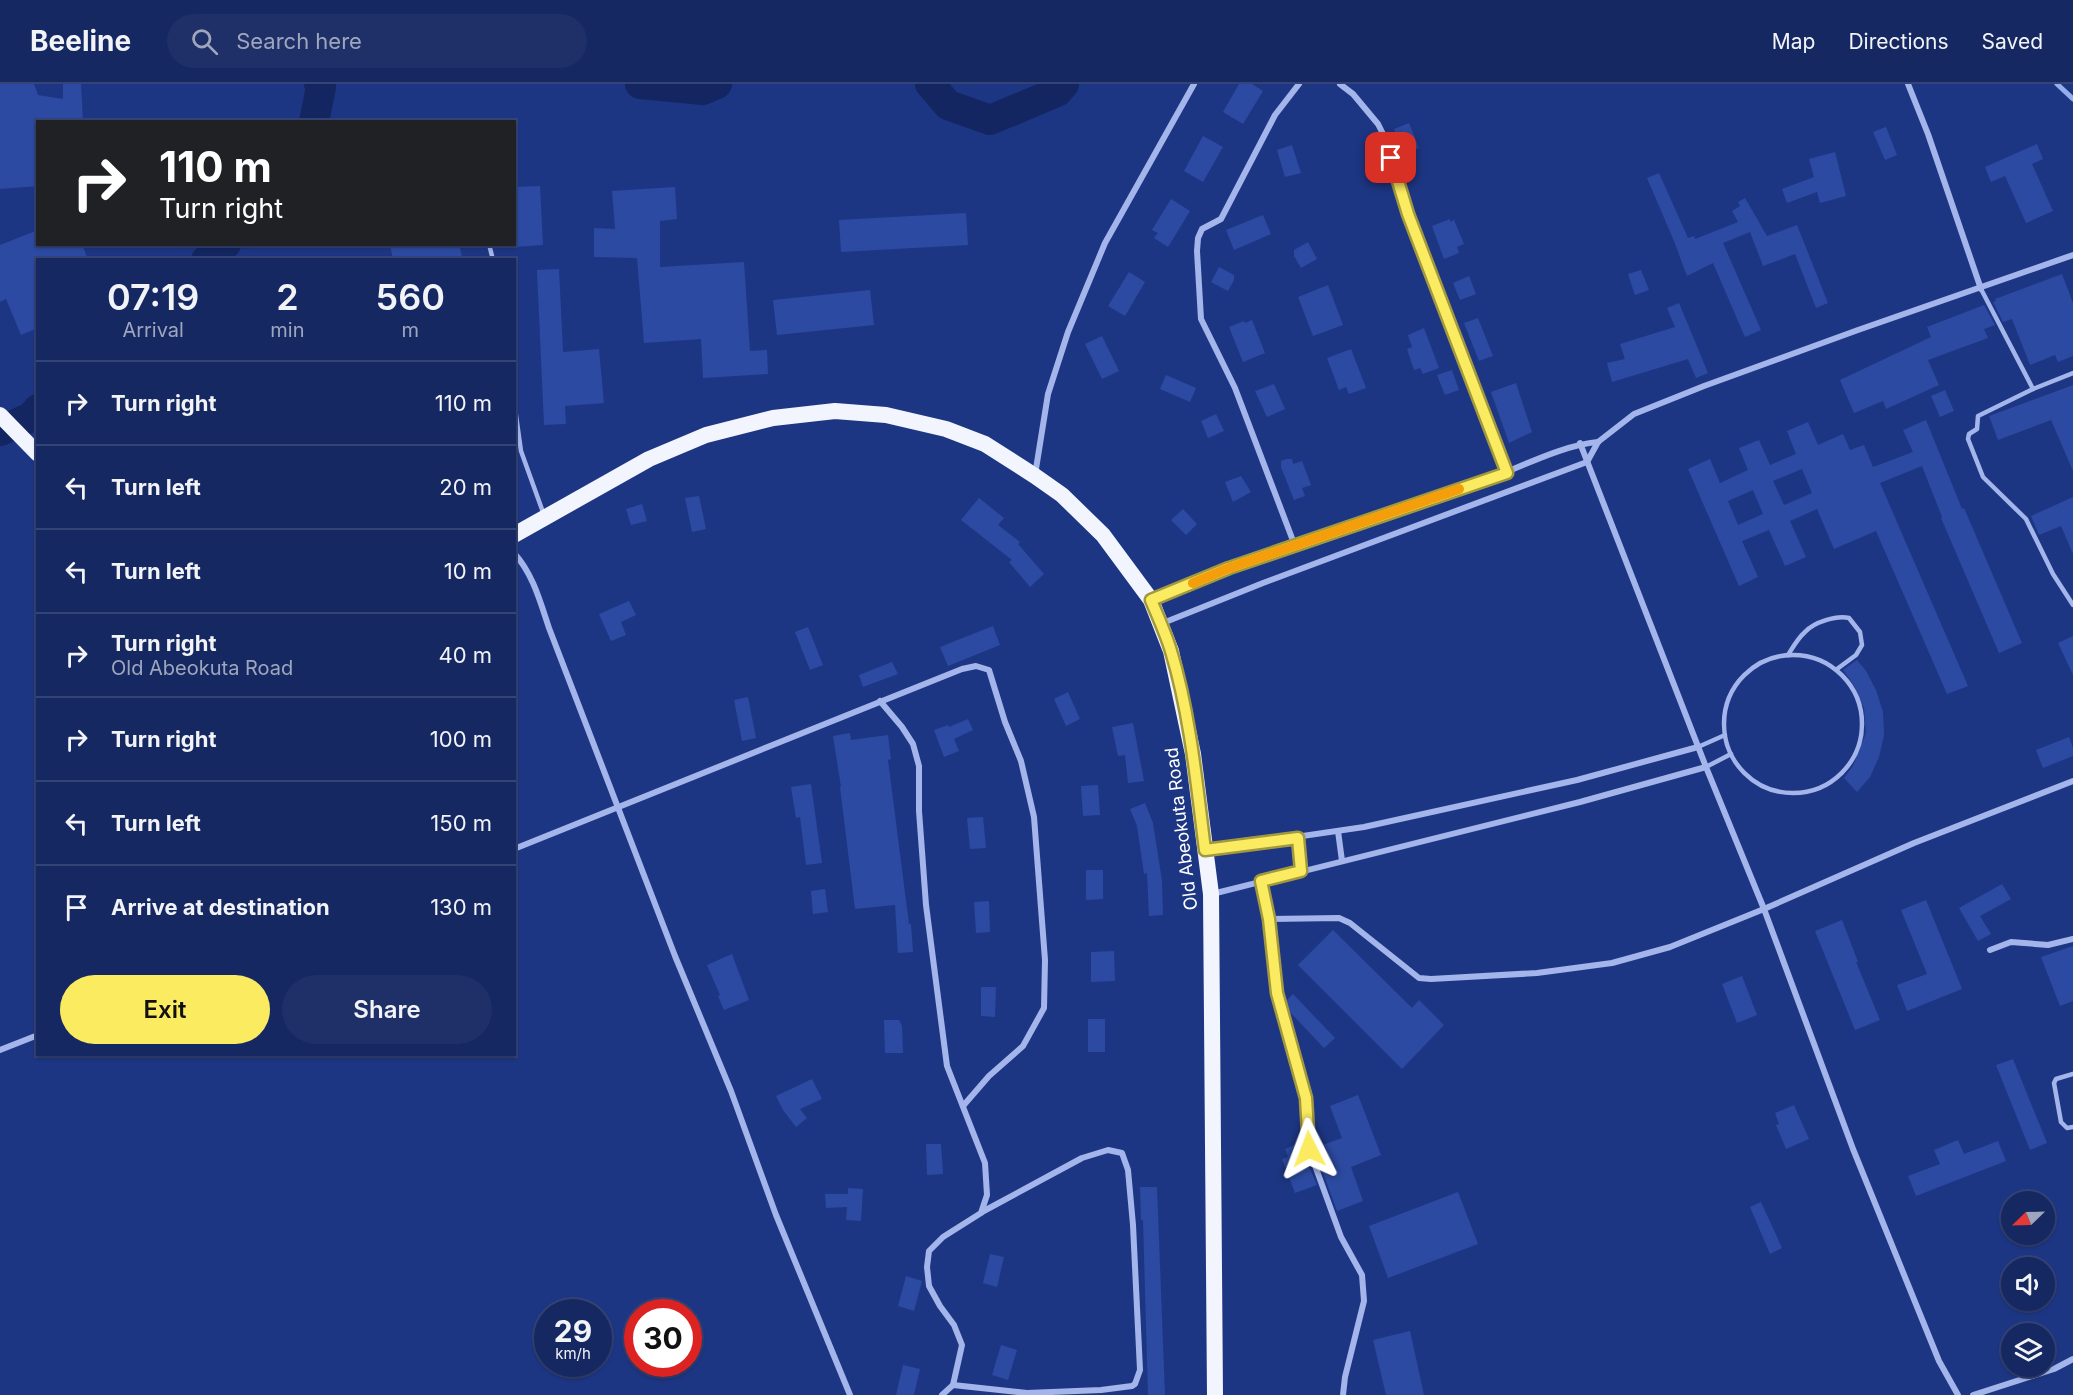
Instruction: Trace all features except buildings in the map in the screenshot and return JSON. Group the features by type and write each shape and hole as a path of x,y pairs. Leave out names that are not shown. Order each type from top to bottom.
{"highway":[{"name":"Old Abeokuta Road","path":"516,532 649,459 706,435 773,418 835,411 886,415 946,429 985,444 1062,495 1103,535 1151,600 1161,624 1171,651 1193,754 1211,894 1215,1395"},
{"path":"0,415 36,452"}],"street":[{"path":"1035,476 1048,394 1068,332 1105,243 1194,84"},
{"path":"1295,546 1234,388 1201,319 1197,261 1198,238 1202,229 1221,219 1275,115 1299,84"},
{"path":"1340,84 1353,94 1378,124 1389,146 1408,214 1507,473"},
{"path":"1908,84 1928,134 1982,289"},
{"path":"1161,624 1284,575 1587,462 1598,442 1634,414 1858,330 1982,289 2073,255"},
{"path":"1151,600 1229,568 1507,473 1580,443 1598,442"},
{"path":"1580,443 1698,747 1764,909 1853,1149 1939,1361 1958,1395"},
{"path":"516,554 526,566 537,591 549,628 675,956 731,1090 776,1215 850,1395"},
{"path":"516,848 962,669 976,666 989,670 1005,722 1021,761 1034,817 1045,960 1044,1008 1023,1046 989,1076 963,1106"},
{"path":"880,701 913,744 919,766 919,811 926,904 946,1066 985,1163 987,1195 981,1213"},
{"path":"1205,850 1364,827 1577,780 1698,747"},
{"path":"1211,894 1580,802 1706,767"},
{"path":"1269,919 1339,918 1350,923 1419,978 1537,973 1612,963 1670,947 1764,909 1914,843 2073,781"},
{"path":"1338,831 1342,861"},
{"path":"1298,838 1301,871"},
{"path":"1261,881 1269,919 1277,993 1306,1098 1309,1149 1341,1237 1362,1275 1364,1301 1345,1377 1343,1395"},
{"path":"1990,950 2011,942 2048,945 2073,939"},
{"path":"0,1050 36,1036"},
{"path":"942,1395 953,1384 962,1345 954,1325 929,1286 927,1267 929,1251 943,1237 981,1213 1082,1158 1108,1150 1122,1153 1128,1170 1133,1225 1140,1370 1136,1384 1101,1390 1027,1393 953,1384"},
{"path":"1973,1395 2054,1369 2073,1359"}],"lane":[{"path":"1982,289 2033,389"},
{"path":"2073,373 2033,389 1978,416 1977,429 1969,434 1968,439 1983,477 2026,519 2053,574 2073,605"},
{"path":"516,415 521,451 545,518"},
{"path":"1788,655 1806,630 1842,617 1849,618 1860,632 1863,639 1862,645 1856,655 1837,669"},
{"path":"1798,654 1818,658 1837,669 1851,684 1860,703 1863,724 1860,745 1851,764 1837,779 1819,789 1799,794 1778,792 1750,778 1742,771 1731,754 1725,735 1725,714 1730,694 1742,677 1758,663 1777,656 1798,654"},
{"path":"1698,747 1725,735"},
{"path":"1706,767 1731,754"},
{"path":"2073,1074 2056,1079 2054,1083 2061,1122 2067,1128 2073,1127"}],"waterway":[{"path":"314,120 321,87 319,84"},
{"path":"640,84 703,90 717,84"},
{"path":"930,84 948,105 990,120 1057,92 1064,84"},
{"path":"2057,84 2073,99"},
{"path":"208,258 224,246"},
{"path":"0,431 31,417 36,411"}],"slow traffic":[{"path":"1193,583 1229,568 1459,489"}],"route":[{"path":"1309,1149 1306,1098 1277,993 1269,919 1261,881 1301,871 1298,838 1205,850 1193,754 1183,705 1171,651 1151,600 1229,568 1507,473 1408,214 1391,158"}]}
